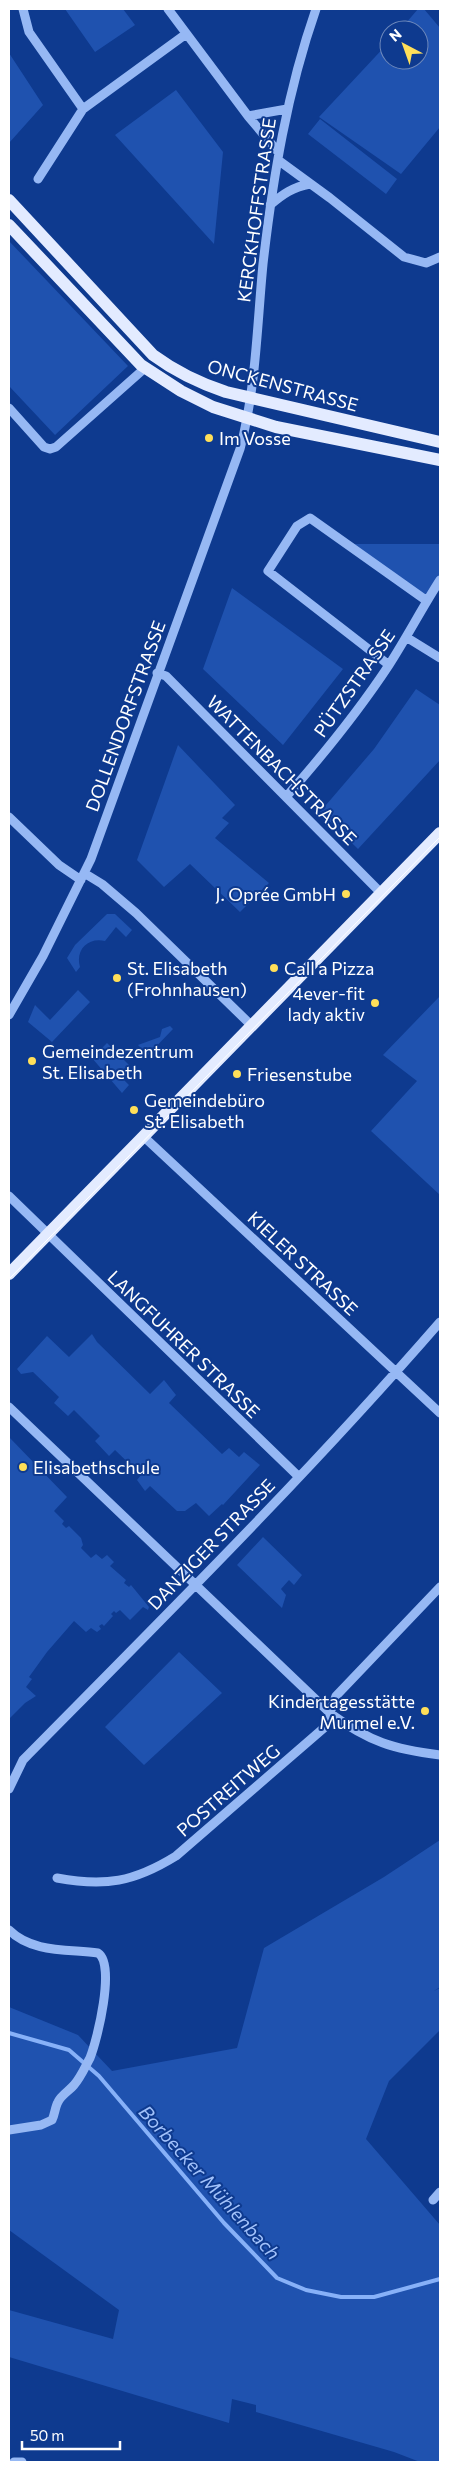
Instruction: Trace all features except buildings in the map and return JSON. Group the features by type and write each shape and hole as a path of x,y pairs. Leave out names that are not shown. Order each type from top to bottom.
{"main road":[{"name":"ONCKENSTRASSE","path":"9,200 153,354 171,368 207,386 250,398 440,442"},
{"name":"ONCKENSTRASSE","path":"9,225 145,368 197,400 276,427 440,460"},
{"path":"9,1274 440,833"}],"street":[{"path":"23,9 29,32 84,109"},
{"path":"168,9 278,156 310,184 404,257 426,262 440,257"},
{"name":"KERCKHOFFSTRASSE","path":"246,418 250,398 270,206 278,156 298,61 316,9"},
{"path":"38,180 84,109 186,34"},
{"path":"248,116 287,109"},
{"path":"270,206 284,193 310,184"},
{"path":"9,408 44,447 50,449 56,447 145,368"},
{"name":"DOLLENDORFSTRASSE","path":"9,1015 43,956 82,877 228,485 241,444 246,418"},
{"path":"389,665 268,571 297,526 310,518 427,601"},
{"name":"PÜTZSTRASSE","path":"286,798 327,751 389,665 440,580"},
{"path":"406,637 440,658"},
{"name":"WATTENBACHSTRASSE","path":"157,672 166,676 381,893"},
{"path":"9,817 59,865 82,877 102,884 136,913 251,1025"},
{"name":"KIELER STRASSE","path":"143,1136 440,1413"},
{"name":"LANGFUHRER STRASSE","path":"9,1196 47,1235 298,1476"},
{"name":"DANZIGER STRASSE","path":"9,1789 23,1760 197,1584 396,1372 440,1322"},
{"path":"9,1407 197,1584 331,1714 351,1729 377,1741 401,1750 440,1755"},
{"name":"POSTREITWEG","path":"57,1878 98,1883 122,1880 151,1872 176,1856 325,1727 336,1696 440,1587"},
{"path":"9,1930 27,1942 40,1946 98,1953 103,1957 106,1966 105,1993 91,2055 83,2071 74,2085 58,2102 52,2120 41,2125 9,2130"},
{"path":"432,2200 440,2192"},
{"path":"14,2462 22,2462"}],"shaded area":[{"path":"65,9 123,9 135,25 95,52"},
{"path":"418,9 424,9 440,28 440,127 401,174 319,117 379,53 379,70 429,70 429,20 409,20"},
{"path":"9,53 43,105 9,143"},
{"path":"176,90 223,152 214,244 115,135"},
{"path":"320,119 397,179 386,194 308,134"},
{"path":"9,241 128,366 55,435 9,386"},
{"path":"349,544 440,544 440,575 426,598"},
{"path":"232,588 343,669 283,745 203,669"},
{"path":"416,689 440,705 440,760 358,849 320,812 374,749"},
{"path":"178,745 235,805 222,818 229,823 215,838 269,883 240,912 190,864 164,887 137,860"},
{"path":"107,914 115,914 132,930 126,937 116,927 105,941 93,941 84,946 79,955 80,967 76,972 67,958 75,945"},
{"path":"78,990 90,1002 52,1042 28,1022 35,1005 50,1020"},
{"path":"440,996 440,1195 371,1131 417,1081 383,1055"},
{"path":"170,1026 173,1029 148,1055 138,1045 160,1037 162,1029"},
{"path":"107,1043 130,1066 120,1076 129,1085 122,1093 92,1058"},
{"path":"92,1334 97,1342 150,1394 164,1380 176,1395 169,1403 222,1454 229,1448 239,1457 244,1452 260,1465 223,1505 209,1516 196,1503 185,1511 177,1511 150,1486 145,1491 137,1480 141,1475 115,1450 109,1456 95,1441 100,1436 74,1410 68,1416 54,1403 59,1397 33,1372 21,1374 17,1369 47,1336 69,1357"},
{"path":"9,1437 67,1497 54,1511 64,1521 62,1524 66,1528 69,1526 81,1538 83,1545 81,1548 91,1558 96,1554 102,1559 107,1555 114,1562 110,1566 126,1580 124,1583 129,1587 131,1585 149,1607 148,1610 143,1607 130,1620 120,1610 116,1613 114,1611 111,1614 113,1616 104,1626 102,1624 99,1626 101,1629 97,1632 91,1628 86,1632 74,1621 47,1652 29,1677 32,1679 26,1687 36,1696 25,1703 9,1719"},
{"path":"263,1537 302,1575 294,1585 289,1580 281,1589 286,1595 282,1608 237,1565"},
{"path":"179,1652 222,1693 144,1765 105,1727"},
{"path":"440,1840 440,1987 434,1991 440,1988 440,2030 389,2081 366,2139 440,2225 440,2462 420,2462 394,2452 256,2412 256,2405 232,2399 229,2423 9,2357 9,2310 113,2339 119,2310 9,2230 9,2007 78,2035 112,2071 237,2048 264,1948 384,1877"}],"waterway":[{"name":"Borbecker Mühlenbach","path":"9,2033 69,2050 99,2076 224,2223 277,2278 306,2290 341,2297 374,2297 440,2279"}],"tram line":[{"path":"9,1279 440,837"}],"place":[{"name":"Im Vosse","path":"209,438"},
{"name":"J. Oprée GmbH","path":"346,894"},
{"name":"Call a Pizza","path":"274,968"},
{"name":"St. Elisabeth (Frohnhausen)","path":"117,978"},
{"name":"4ever-fit lady aktiv","path":"375,1003"},
{"name":"Gemeindezentrum St. Elisabeth","path":"32,1061"},
{"name":"Friesenstube","path":"237,1074"},
{"name":"Gemeindebüro St. Elisabeth","path":"134,1110"},
{"name":"Elisabethschule","path":"23,1467"},
{"name":"Kindertagesstätte Murmel e.V.","path":"425,1711"}]}
